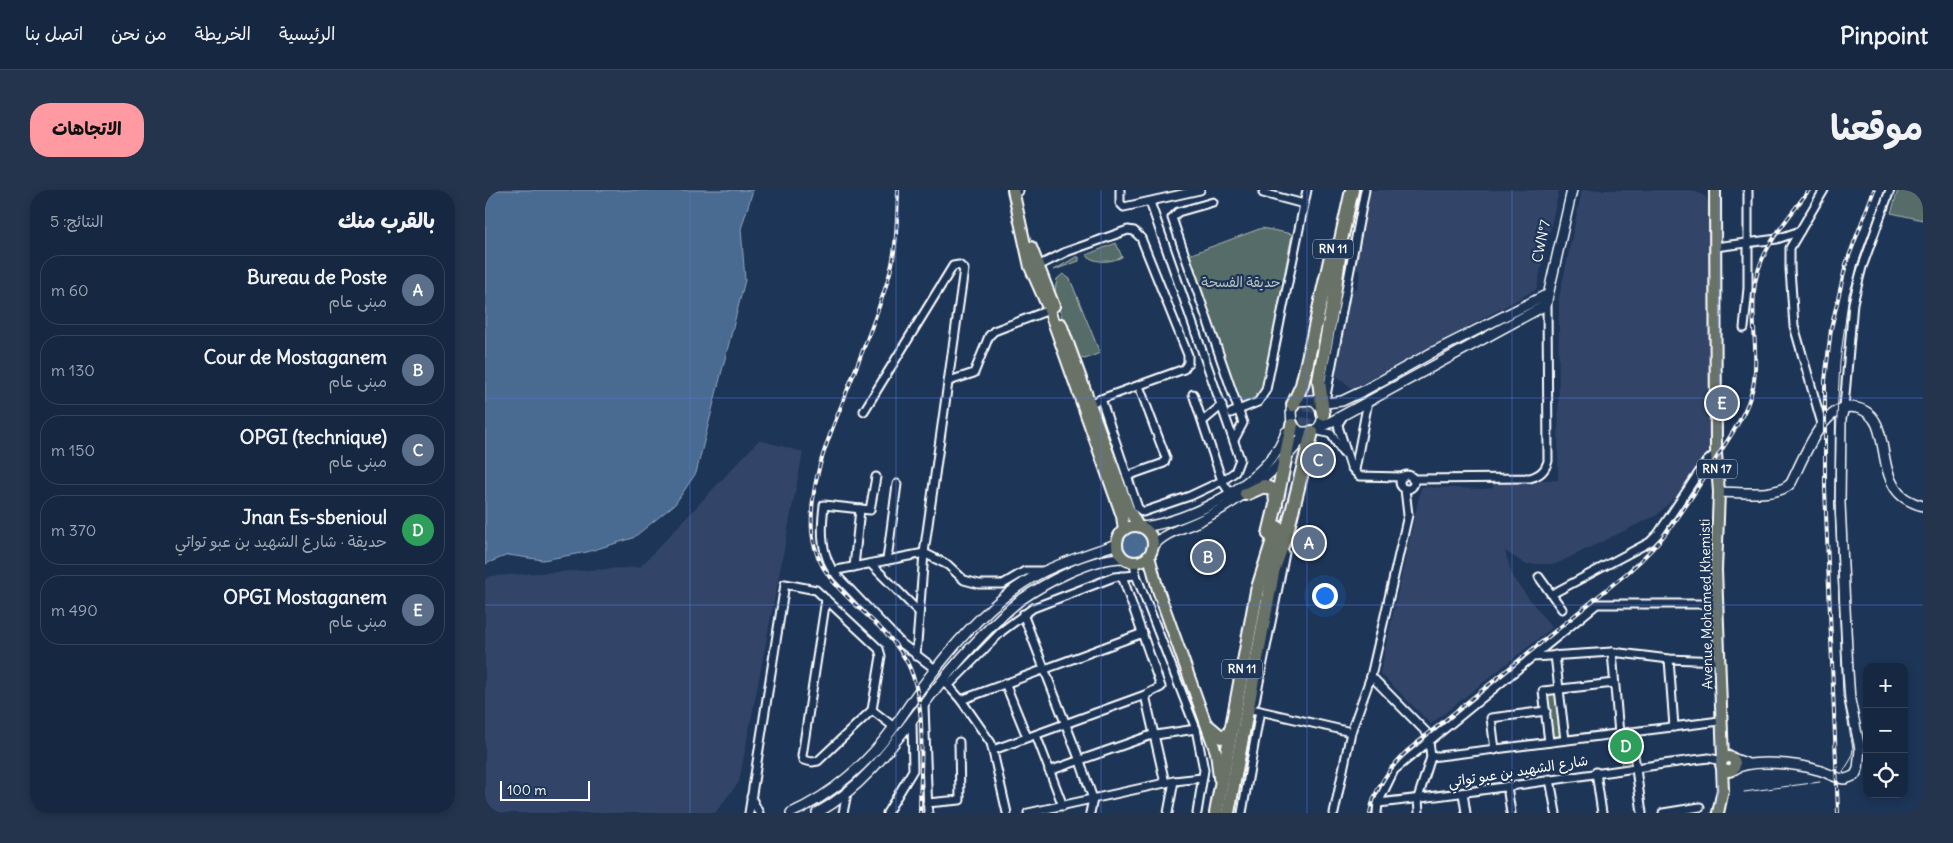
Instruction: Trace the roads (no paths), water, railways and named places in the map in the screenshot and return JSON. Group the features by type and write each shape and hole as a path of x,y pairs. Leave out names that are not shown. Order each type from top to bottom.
{"highway":[{"name":"RN 11","path":"1325,309 1344,190"},
{"name":"RN 11","path":"1337,242 1352,190"},
{"path":"1322,406 1319,380 1333,303 1337,242"},
{"path":"1257,591 1287,456 1292,415 1302,385 1337,242"},
{"path":"1282,529 1312,431"},
{"path":"1246,494 1258,487 1269,486 1275,491 1277,500"},
{"name":"RN 11","path":"1228,813 1271,578 1282,529"},
{"name":"RN 11","path":"1216,813 1257,591 1282,529"},
{"path":"1202,727 1221,737 1229,734 1232,727"}],"main road":[{"path":"1013,190 1030,267 1049,310 1122,516 1124,530"},
{"path":"1019,190 1022,217 1038,266 1128,508 1140,527 1150,533 1157,590 1202,727 1217,752 1220,790"},
{"name":"CWN°7","path":"1542,299 1566,190"},
{"path":"1292,415 1300,432 1312,431 1343,416 1542,299 1572,190"},
{"name":"Avenue Mohamed Khemisti","path":"1715,190 1716,453 1719,492 1716,570 1720,661 1720,721 1727,765"},
{"path":"1123,558 1117,544 1119,536 1124,530 1164,524 1189,514 1230,493 1254,475 1273,456 1284,438 1292,415 1308,399 1322,406 1341,401 1542,299"},
{"path":"1135,562 1151,551 1166,535 1202,519 1246,494 1312,431 1321,425 1322,406"},
{"path":"1718,813 1727,765 1751,764 1806,767 1844,779 1855,775 1859,769 1859,743 1849,686 1840,513 1839,462 1841,419 1844,407"},
{"path":"1719,492 1773,492 1783,490 1791,483 1822,424 1829,415 1844,407 1859,408 1875,420 1895,488 1907,500 1923,506"},
{"path":"791,813 818,798 848,776 872,754 894,727 935,669 1002,600 1025,582 1046,571 1117,544"},
{"path":"817,813 847,793 873,768 924,705 946,683 1006,612 1033,591 1097,562 1123,558 1135,562 1146,571 1157,590"},
{"path":"1202,727 1227,753 1237,767"}],"street":[{"path":"1120,190 1119,203 1125,207 1200,190"},
{"path":"1231,413 1258,402 1266,390 1307,190"},
{"path":"1322,406 1365,190"},
{"path":"1715,190 1720,190"},
{"path":"1744,328 1748,288 1748,190"},
{"path":"1822,424 1794,326 1790,269 1791,248 1824,190"},
{"path":"1844,407 1854,296 1862,267 1890,190"},
{"path":"1263,193 1304,204"},
{"path":"1101,400 1138,508 1143,512 1189,496 1235,472 1239,466 1240,459 1235,440 1150,202"},
{"path":"1213,202 1178,212 1172,218 1239,411 1243,427 1235,440"},
{"path":"1038,266 1066,252 1128,230 1135,231 1139,235 1189,359 1184,369 1090,403"},
{"path":"1715,247 1777,239 1800,231"},
{"path":"1777,239 1791,248"},
{"path":"864,411 956,265 963,269 924,553 916,656"},
{"path":"1343,416 1338,424 1351,468 1359,476 1408,476 1412,479 1530,478 1541,473 1548,461 1547,324 1542,299"},
{"path":"949,381 974,373 989,336 994,331 1049,310"},
{"path":"1127,476 1165,463 1166,458 1139,386"},
{"path":"1193,394 1221,480 1230,493"},
{"path":"1355,470 1368,401"},
{"path":"1203,421 1222,405"},
{"path":"1312,431 1331,434 1347,456"},
{"path":"1552,594 1650,542 1658,534 1706,462 1716,453"},
{"path":"876,477 870,510 824,506 821,530 822,543 832,571 901,644 935,669"},
{"path":"1334,813 1351,732 1371,676 1408,515 1405,488 1400,484 1403,477"},
{"path":"1405,488 1413,485 1412,479"},
{"path":"887,560 897,484"},
{"path":"854,567 860,509"},
{"path":"1247,708 1255,702 1279,587 1282,529"},
{"path":"832,571 924,553 948,565 964,580 979,584 1003,584 1025,571 1046,571"},
{"path":"1135,562 1136,576 1202,727 1202,778 1197,813"},
{"path":"871,564 919,612"},
{"path":"1007,813 991,742 961,700 946,683 1023,614 1040,604 1122,576 1136,576"},
{"path":"993,750 1160,688 1161,684 1122,576"},
{"path":"1539,577 1562,609"},
{"path":"749,813 750,795 785,584 816,590 826,599 879,648 881,656 872,710 818,761 803,760 801,756 826,599"},
{"path":"1377,813 1378,802 1394,770 1428,740 1597,604 1718,604"},
{"path":"1023,614 1093,799 1091,813"},
{"path":"961,700 1143,633"},
{"path":"1533,657 1611,652 1669,659 1720,661"},
{"path":"1611,652 1619,734"},
{"path":"1555,655 1561,688 1565,740"},
{"path":"1669,659 1674,727"},
{"path":"1371,676 1428,734 1431,757 1418,798 1419,813"},
{"path":"1005,683 1027,737"},
{"path":"1549,742 1543,690 1614,683"},
{"path":"1145,695 1165,783"},
{"path":"924,705 928,813"},
{"path":"1247,708 1351,732"},
{"path":"872,710 894,727"},
{"path":"1242,813 1261,711"},
{"path":"1495,750 1491,718 1545,711"},
{"path":"887,813 913,770 912,720"},
{"path":"1431,757 1720,721"},
{"path":"1049,771 1155,735 1202,727"},
{"path":"1631,732 1642,813"},
{"path":"1036,735 1063,806"},
{"path":"927,803 960,800 959,742"},
{"name":"شارع الشهيد بن عبو تواتي","path":"1378,802 1463,793 1596,772 1709,758 1727,765"},
{"path":"1596,772 1602,813"},
{"path":"1028,813 1052,810 1174,781 1202,778"},
{"path":"1550,779 1556,813"},
{"path":"1168,813 1174,781"},
{"path":"1507,786 1511,813"},
{"path":"843,813 847,793"},
{"path":"1463,793 1466,813"},
{"path":"750,795 759,813"},
{"path":"1663,813 1700,807"}],"tunnel":[{"path":"1312,375 1319,336"},
{"path":"1298,465 1316,369"},
{"path":"1285,500 1297,457"},
{"path":"1281,528 1291,494"}],"tram line":[{"path":"1843,772 1851,759 1853,749 1843,695 1835,505 1840,362 1849,294 1885,190"},
{"path":"1744,792 1820,782"}],"railway":[{"path":"898,190 892,266 873,325 819,467 813,498 812,532 817,553 826,571 838,587 897,646 908,664 914,680 921,717 920,813"},
{"path":"1370,813 1379,787 1407,751 1627,573 1655,546 1677,519 1733,432 1747,406 1755,375 1753,304 1756,278 1760,264 1766,250 1782,225 1809,190"},
{"path":"1838,813 1825,488 1825,381 1831,329 1846,264 1874,190"}],"place":[{"name":"OPGI Mostaganem","path":"1722,403"},
{"name":"OPGI (technique)","path":"1318,460"},
{"name":"Bureau de Poste","path":"1309,543"},
{"name":"Cour de Mostaganem","path":"1208,557"},
{"name":"Jnan Es-sbenioul","path":"1626,746"}],"park label":[{"name":"حديقة الفسحة","path":"1241,282"}]}
